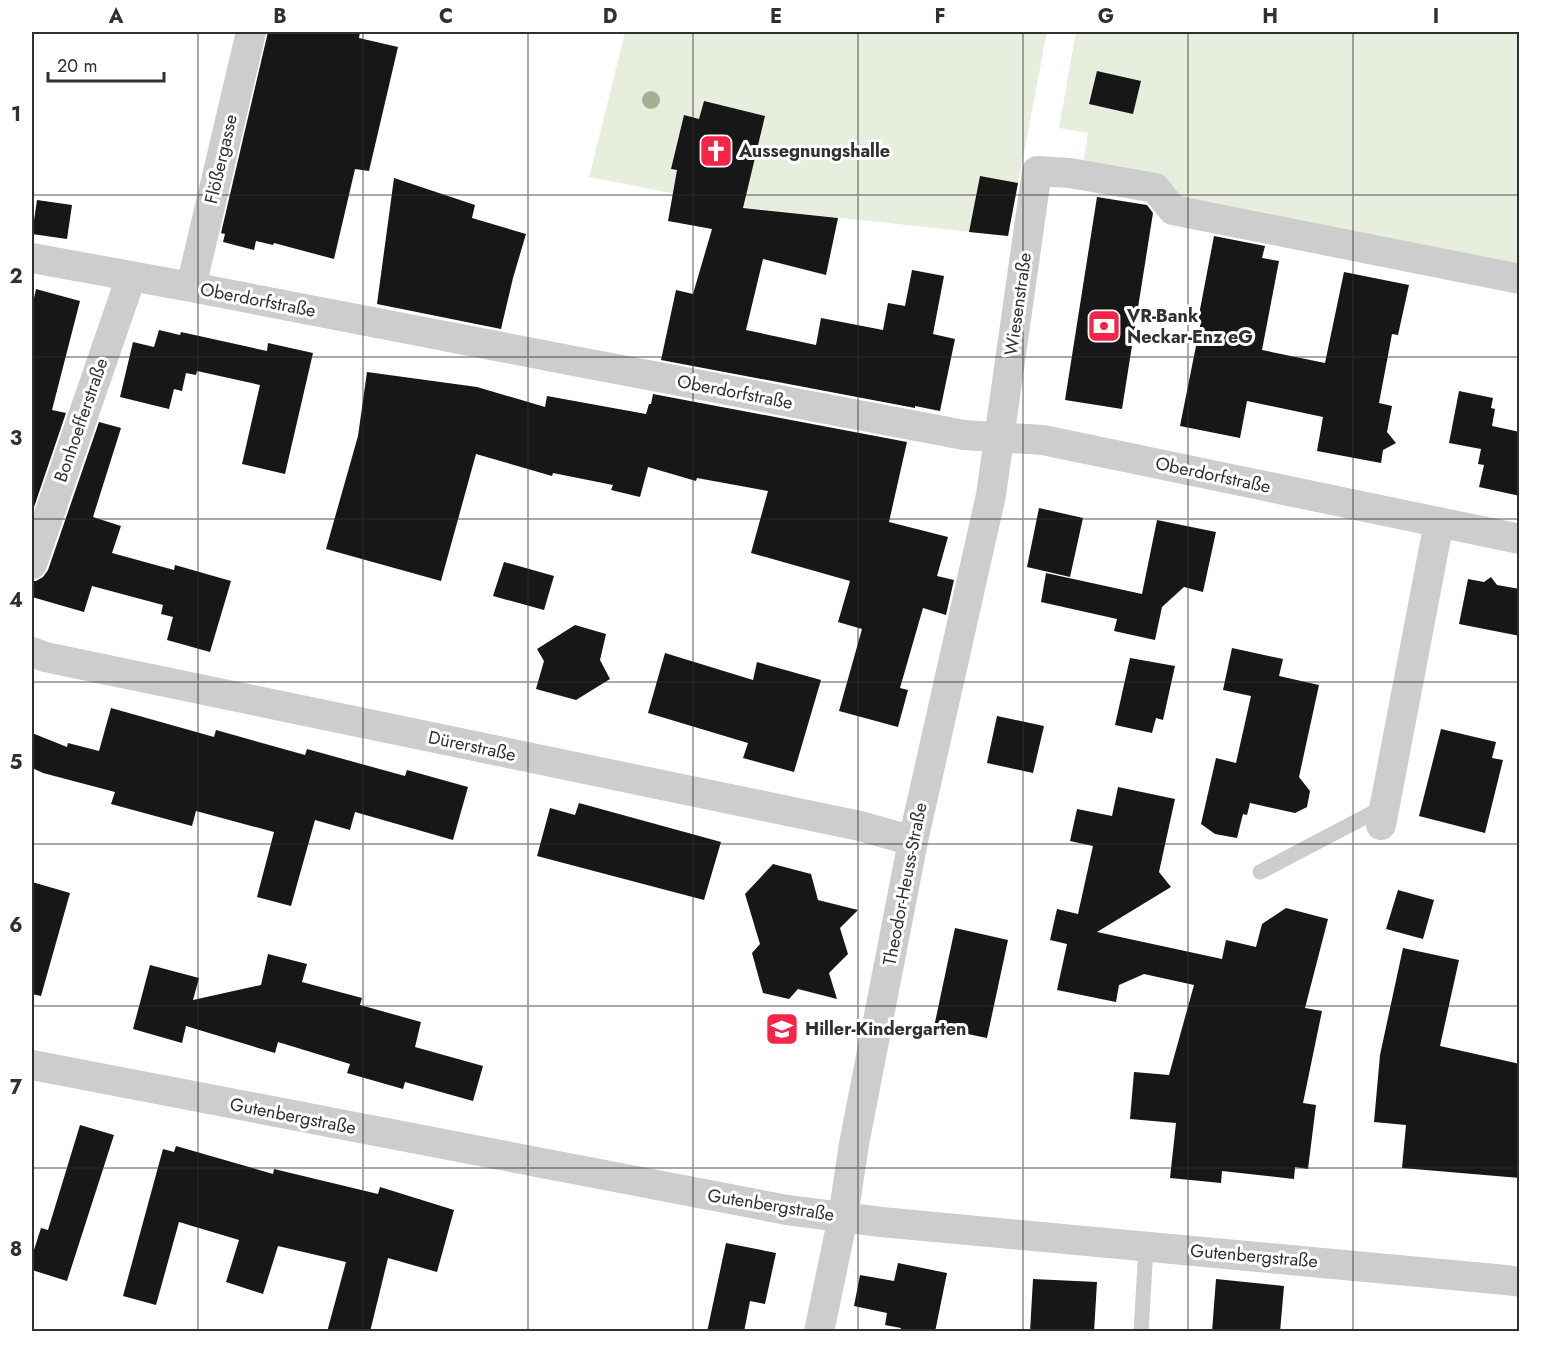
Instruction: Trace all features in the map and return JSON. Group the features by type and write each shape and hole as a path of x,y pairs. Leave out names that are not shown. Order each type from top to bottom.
{"street":[{"name":"Flößergasse","path":"191,287 251,32"},
{"name":"Wiesenstraße","path":"999,437 1037,171 1070,173 1155,188 1173,210 1520,279"},
{"name":"Oberdorfstraße","path":"32,258 964,435 1043,440 1520,538"},
{"name":"Bonhoefferstraße","path":"32,564 132,277"},
{"name":"Theodor-Heuss-Straße","path":"819,1332 843,1217 854,1144 913,841 991,495 999,437"},
{"path":"1383,816 1438,522"},
{"name":"Dürerstraße","path":"32,652 45,657 861,826 913,841"},
{"name":"Gutenbergstraße","path":"32,1065 787,1210 881,1222 1520,1282"}],"lane":[{"path":"1260,872 1383,816"},
{"path":"1141,1332 1146,1247"}],"green space":[{"path":"625,32 1047,32 1008,236 748,208 589,177"},
{"path":"1076,32 1519,32 1519,269 1191,204 1152,174 1083,164 1088,133 1059,128"}],"building":[{"path":"268,32 360,32 359,38 398,47 369,171 355,169 334,259 274,243 273,245 256,241 254,250 223,242 225,234 221,233"},
{"path":"1097,71 1141,81 1133,114 1089,104"},
{"path":"704,101 765,116 743,208 838,218 826,275 763,259 746,330 816,345 821,318 883,330 888,303 905,306 912,270 944,276 933,334 955,339 940,411 661,360 676,290 693,294 712,229 668,221 677,170 671,169 684,115 699,119"},
{"path":"980,176 1018,183 1008,236 969,232"},
{"path":"394,178 475,205 472,218 526,234 501,329 377,304"},
{"path":"1097,197 1147,205 1153,213 1122,409 1065,400"},
{"path":"37,200 72,205 67,239 32,234"},
{"path":"1214,236 1265,246 1262,258 1279,261 1262,350 1325,363 1344,272 1409,285 1398,335 1392,334 1379,403 1392,406 1387,432 1396,443 1383,450 1381,463 1317,451 1323,417 1247,401 1240,438 1180,426 1201,321 1198,320"},
{"path":"36,289 80,301 52,410 66,413 32,513 32,307"},
{"path":"159,330 180,335 181,332 267,351 268,343 313,353 285,474 242,464 260,385 197,371 196,375 186,373 182,391 174,389 169,409 120,397 133,342 154,347"},
{"path":"367,372 477,387 545,407 547,396 646,414 653,394 907,442 889,522 948,537 937,576 954,580 946,615 923,608 900,688 908,690 898,727 839,711 862,629 838,622 850,581 751,553 768,491 697,478 696,481 648,467 640,497 611,490 613,485 553,473 552,476 476,454 441,581 326,549 358,436"},
{"path":"1459,391 1493,398 1491,408 1495,409 1492,426 1520,432 1520,496 1479,487 1484,465 1478,464 1481,449 1449,443"},
{"path":"99,422 121,428 93,517 121,526 112,553 174,570 175,565 231,581 210,652 167,640 173,617 161,614 163,605 92,586 84,612 32,597 32,581 43,577 48,570"},
{"path":"1039,508 1083,518 1070,577 1027,567"},
{"path":"1157,520 1216,532 1203,592 1184,587 1162,607 1155,640 1114,631 1117,619 1041,602 1046,573 1142,594"},
{"path":"504,562 554,576 544,610 493,596"},
{"path":"1491,577 1497,585 1520,589 1520,636 1459,624 1468,579 1484,582"},
{"path":"575,625 606,634 600,660 610,679 576,700 536,689 544,661 537,649"},
{"path":"1232,648 1283,659 1279,676 1319,685 1299,777 1310,791 1307,807 1295,813 1250,803 1247,815 1243,814 1237,838 1215,834 1201,824 1216,758 1236,763 1251,696 1223,690"},
{"path":"665,653 753,680 757,662 821,680 794,772 743,758 748,743 648,713"},
{"path":"1130,658 1175,666 1163,720 1156,718 1152,733 1115,725"},
{"path":"111,708 214,737 216,730 305,755 307,749 405,776 407,770 468,787 453,840 355,812 350,830 315,820 291,906 257,897 274,832 196,811 192,826 111,804 115,792 32,768 32,733 67,747 68,743 99,751"},
{"path":"997,716 1044,726 1033,773 987,763"},
{"path":"1441,729 1496,742 1492,758 1503,760 1485,833 1419,816"},
{"path":"1118,787 1175,799 1159,872 1171,887 1097,932 1222,959 1226,940 1256,947 1262,924 1286,908 1328,919 1305,1008 1322,1011 1303,1103 1316,1105 1308,1169 1295,1167 1294,1179 1222,1171 1221,1183 1170,1178 1176,1123 1130,1119 1134,1072 1169,1075 1194,985 1144,974 1119,985 1116,1002 1057,990 1067,944 1050,940 1057,909 1078,914 1093,846 1070,841 1077,809 1112,816"},
{"path":"579,803 721,842 704,900 537,856 550,808 575,815"},
{"path":"773,864 811,874 818,900 858,910 840,928 848,954 829,973 837,999 798,989 789,999 763,993 752,953 760,944 745,894"},
{"path":"32,882 70,893 41,996 32,994"},
{"path":"1398,890 1434,900 1423,939 1386,929"},
{"path":"955,928 1008,940 987,1038 934,1027"},
{"path":"1403,948 1459,960 1440,1046 1520,1064 1520,1178 1402,1168 1406,1125 1374,1122 1380,1055"},
{"path":"268,954 307,964 302,982 362,998 360,1005 421,1022 415,1047 483,1066 473,1101 405,1082 403,1089 347,1073 350,1064 278,1042 275,1053 186,1026 182,1043 133,1029 150,965 199,978 193,1000 261,985"},
{"path":"80,1125 114,1135 67,1281 32,1270 32,1256 41,1228 48,1230"},
{"path":"176,1146 273,1174 274,1169 378,1194 380,1187 454,1210 437,1272 388,1258 370,1332 327,1332 346,1262 278,1246 263,1294 226,1282 239,1240 179,1222 156,1305 123,1296 163,1149 174,1152"},
{"path":"726,1243 776,1253 765,1304 750,1301 744,1332 707,1332"},
{"path":"898,1263 947,1273 935,1332 900,1332 901,1328 885,1325 887,1313 854,1306 860,1275 894,1281"},
{"path":"1033,1279 1097,1282 1094,1332 1030,1332"},
{"path":"1216,1279 1284,1286 1280,1332 1212,1332"}],"place":[{"name":"Aussegnungshalle","path":"716,151"},
{"name":"VR-Bank Neckar-Enz eG","path":"1104,326"},
{"name":"Hiller-Kindergarten","path":"782,1029"}]}
